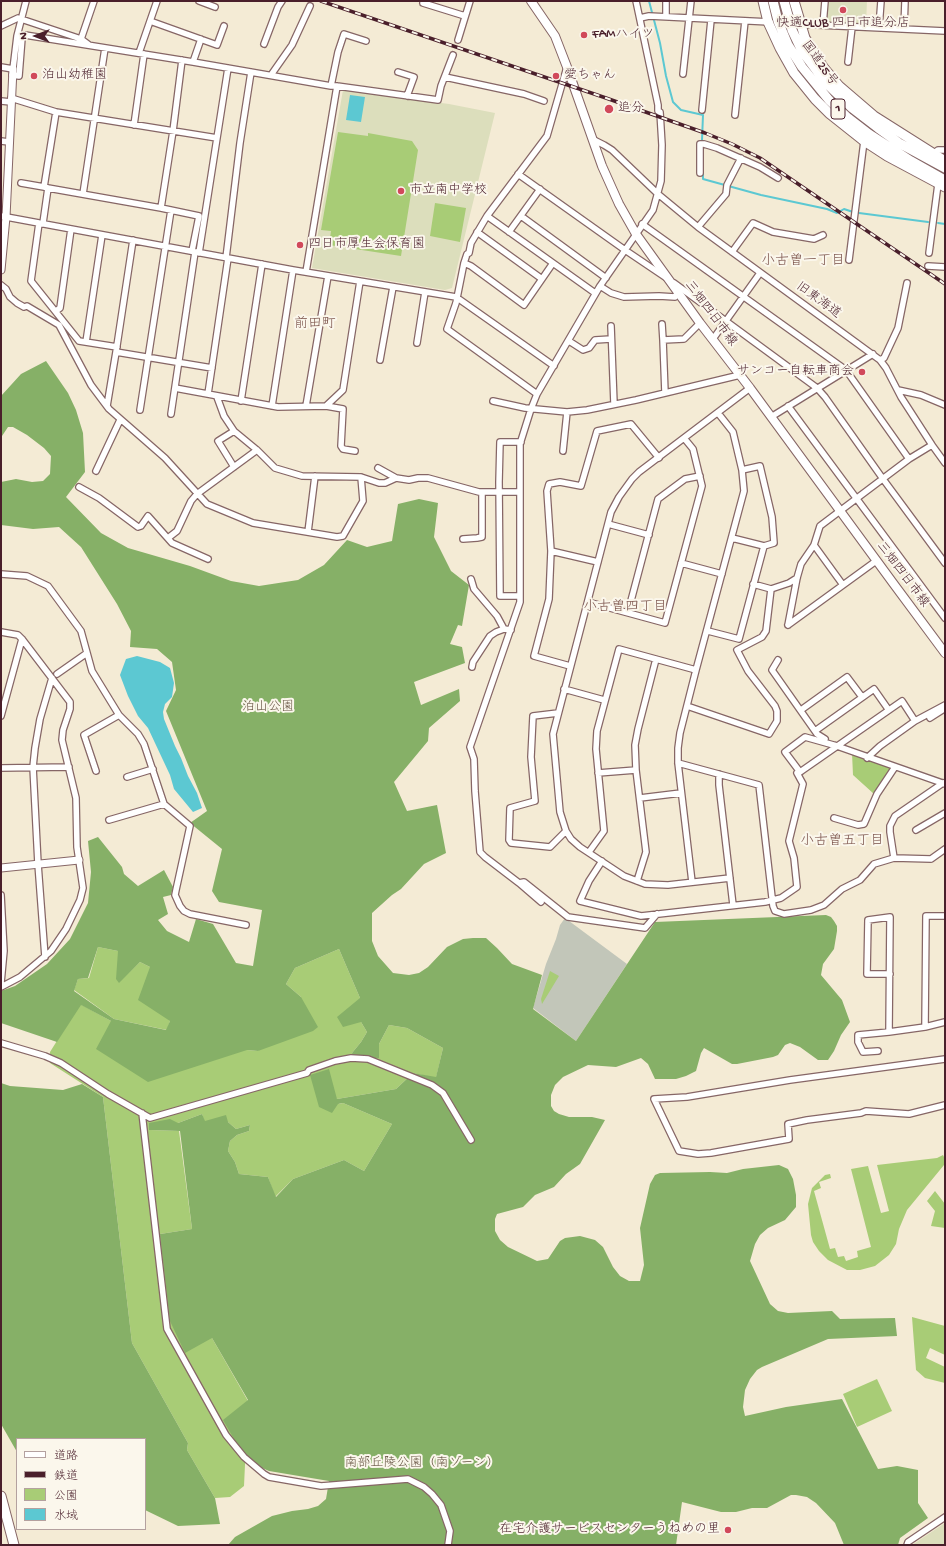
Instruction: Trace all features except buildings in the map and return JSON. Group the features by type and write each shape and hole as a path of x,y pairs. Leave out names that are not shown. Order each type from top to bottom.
{"main road":[{"name":"三畑四日市線","path":"531,1 554,36 567,67 592,139 619,204 636,234 700,323 750,388 945,653"},
{"name":"1","path":"763,1 780,48 800,81 830,114 864,141 887,156 943,183"},
{"name":"国道25号","path":"773,1 778,21 788,45 802,67 829,100 847,117 869,134 943,183"},
{"name":"国道25号","path":"784,1 792,30 802,51 826,83 852,108 878,128 899,143 945,168"},
{"name":"1","path":"794,1 798,24 805,38 816,57 839,86 874,116 945,161"},
{"path":"1,1496 14,1545"}],"street":[{"path":"1,270 13,72 17,36 26,1"},
{"path":"81,39 94,1"},
{"path":"134,125 141,54 157,1"},
{"path":"199,1 215,6"},
{"path":"264,44 278,7 282,1"},
{"path":"458,40 470,1"},
{"path":"541,902 480,852 474,759 470,747 520,602 521,442 531,409 537,394 595,293 653,210 661,181 662,162 660,117 636,1"},
{"path":"666,1 666,17"},
{"path":"683,74 691,1"},
{"path":"824,25 825,1"},
{"path":"879,28 881,1"},
{"path":"904,29 905,1"},
{"path":"423,3 465,16"},
{"path":"271,75 292,45 310,6"},
{"path":"640,18 649,16 770,22"},
{"path":"1,26 21,18 81,39 91,46"},
{"path":"702,110 711,20"},
{"path":"150,21 201,40 217,44 224,26"},
{"path":"735,115 746,21"},
{"path":"798,24 945,31"},
{"path":"848,62 852,26"},
{"path":"306,272 338,52 344,34 366,41"},
{"path":"1,67 19,76 22,38 25,35 334,86 438,100 453,55"},
{"path":"193,62 201,40"},
{"path":"83,194 105,48"},
{"path":"161,208 173,132 182,60"},
{"path":"537,394 447,329 456,302 464,263 467,254 469,254 471,243 487,216 547,136 567,67"},
{"path":"195,252 217,138 228,68"},
{"path":"208,394 227,258 239,150 251,72"},
{"path":"398,72 414,77 407,96"},
{"path":"445,77 524,94 544,102"},
{"path":"1,101 11,100 56,112 217,138"},
{"path":"56,112 41,223 31,281 79,341 148,357 212,368"},
{"name":"旧東海道","path":"592,139 612,150 658,194 698,227 880,360 945,464"},
{"path":"1,141 9,142"},
{"path":"849,260 864,141"},
{"path":"700,173 700,144 717,148 741,158 778,178"},
{"path":"933,154 938,150 945,150"},
{"path":"698,227 726,194 726,186 741,158"},
{"path":"518,174 625,250 669,279 725,322 817,388 945,563"},
{"path":"21,182 199,216 171,414"},
{"path":"929,253 943,183"},
{"path":"509,232 540,189"},
{"path":"140,410 171,210"},
{"path":"4,216 293,270 456,297 554,366"},
{"path":"487,216 595,293"},
{"path":"521,216 606,278"},
{"path":"732,252 753,223 774,232 814,239 823,235"},
{"path":"642,224 846,370 909,460"},
{"path":"56,311 60,308 71,229"},
{"path":"477,232 542,279"},
{"path":"86,342 102,235"},
{"path":"107,406 117,350 133,240"},
{"path":"464,263 471,266 524,305 553,263"},
{"path":"241,401 262,264"},
{"path":"928,266 945,267"},
{"path":"272,406 293,270"},
{"path":"713,339 760,273"},
{"path":"306,406 328,276"},
{"path":"326,406 343,390 360,281"},
{"path":"880,360 884,358 898,328 907,284"},
{"path":"1,285 17,303 24,307 27,306 59,325 91,385 107,406 120,420 165,458 207,504 253,523 343,536 363,501 361,477"},
{"path":"600,286 611,293 624,297 675,297 678,292"},
{"path":"380,360 393,287"},
{"path":"417,343 425,292"},
{"path":"663,340 684,339 700,323"},
{"path":"662,324 665,393"},
{"path":"611,326 614,404"},
{"path":"568,341 583,350 589,348 595,340 611,339"},
{"path":"771,417 873,354"},
{"path":"493,401 531,409 567,412 587,410 740,375"},
{"path":"175,388 217,397 285,408 326,406 343,409 341,446 343,449 355,451"},
{"path":"730,878 655,885 637,881 624,876 576,843 566,831 560,812 553,734 611,512 619,497 632,479 750,388"},
{"path":"898,390 921,395 945,405"},
{"path":"217,397 224,416 234,431 257,450 275,468 302,476 361,477 379,483 385,483 396,478"},
{"path":"788,406 945,618"},
{"path":"563,451 567,412"},
{"path":"692,882 678,763 679,740 696,670 708,631 744,492 742,470 733,432 718,413"},
{"path":"96,471 120,420"},
{"path":"570,666 534,656 549,598 551,551 547,491 549,484 560,482 581,486 597,431 631,424 659,458"},
{"path":"234,431 218,441 234,467"},
{"path":"588,602 666,623 702,486 693,449 684,438"},
{"path":"520,596 500,596 500,442 521,442"},
{"path":"876,561 788,625 801,564 814,545 820,526 909,460 932,445"},
{"path":"168,538 176,531 190,501 197,494 257,450"},
{"path":"732,538 764,546 774,543 772,517 760,466 742,470"},
{"path":"378,468 396,478 409,480 428,478 482,492 520,492"},
{"path":"308,532 315,476"},
{"path":"628,612 658,499 685,479 700,476"},
{"path":"79,487 99,498 138,527 148,516 172,543 208,559"},
{"path":"463,539 482,537 482,492"},
{"path":"608,524 648,535"},
{"path":"814,545 843,585"},
{"path":"708,631 738,639 764,546"},
{"path":"551,551 598,562"},
{"path":"681,563 722,574"},
{"path":"1,574 27,576 48,586 81,631 92,671 119,715 141,739 153,769 164,804 190,826 175,895 180,906 184,911 190,914 246,925"},
{"path":"753,584 771,589 797,578"},
{"path":"471,579 474,589 497,616 504,628"},
{"path":"687,706 769,734 777,721 777,711 772,701 748,671 737,650 762,637 766,631 771,589"},
{"path":"472,666 473,662 490,636 504,628 511,630"},
{"path":"1,632 18,635 22,639 70,702 70,709 62,734 63,746 76,798 79,860 82,881 81,897 62,937 45,957 20,977 1,987"},
{"path":"1,716 22,639"},
{"path":"589,852 604,831 596,749 597,731 604,700 619,649 696,670"},
{"path":"57,674 87,654"},
{"path":"637,881 646,852 636,770 635,745 656,659"},
{"path":"778,660 772,670 819,736 837,746"},
{"path":"801,710 847,677 862,698"},
{"path":"45,957 33,767 39,725 52,678"},
{"path":"564,689 604,700"},
{"path":"815,731 874,689 888,709"},
{"path":"602,861 589,880 580,901 641,916 781,898 797,887 794,858 789,841 802,784 797,773 888,709 902,701 915,721"},
{"path":"867,758 880,746 915,721 945,705"},
{"path":"930,718 945,709"},
{"path":"558,713 533,716 531,757 536,801 510,808 509,840 511,843 550,847 566,831"},
{"path":"96,771 84,735 119,715"},
{"path":"800,772 785,752 805,737 837,746 867,758 944,784"},
{"path":"678,763 759,785 775,911 784,914 811,910 824,905 842,889 860,880 874,864 894,858 931,859 944,851"},
{"path":"1,768 69,767"},
{"path":"834,818 864,824 877,794 896,767"},
{"path":"127,777 153,769"},
{"path":"598,773 636,770"},
{"path":"720,774 733,905"},
{"path":"894,858 890,826 895,816 944,784"},
{"path":"640,798 681,793"},
{"path":"109,820 164,804"},
{"path":"916,830 945,813"},
{"path":"1,868 79,860"},
{"path":"519,883 524,882 568,917 644,928 657,914"},
{"path":"1,895 4,950 1,983"},
{"path":"925,1027 926,916 945,916"},
{"path":"889,1032 890,974 890,917 868,920 867,974 890,974"},
{"path":"878,1051 863,1052 858,1042 858,1035 925,1027 945,1022"},
{"path":"1,1043 45,1056 61,1063 108,1094 150,1118 307,1073 309,1070 335,1061 362,1058 374,1060 432,1085 443,1093 471,1140"},
{"path":"945,1059 790,1080 687,1097 654,1099 679,1151 698,1154 711,1153 789,1138 788,1124 807,1120 861,1113 866,1111 909,1114 945,1105"},
{"path":"142,1113 167,1329 226,1435 244,1457 269,1477 321,1486 408,1479 424,1487 441,1505 450,1531 448,1545"},
{"path":"907,1545 908,1542 945,1517"}],"shaded area":[{"name":"快適CLUB 四日市追分店","path":"827,1 867,1 866,24 826,22"},
{"name":"市立南中学校","path":"343,90 449,104 495,113 452,288 445,290 312,268"},
{"path":"565,918 627,964 576,1041 533,1008 546,964 560,925"},
{"path":"945,1523 945,1545 912,1545"}],"green space":[{"path":"338,132 368,136 368,133 412,141 418,150 401,256 329,245 331,231 321,230"},
{"path":"435,203 466,208 460,242 430,236"},
{"path":"46,361 68,393 76,410 83,433 85,472 66,497 101,533 128,548 190,566 231,581 259,586 298,580 324,565 347,540 367,547 392,541 398,504 419,499 438,503 434,537 451,571 469,585 462,626 458,625 450,644 462,647 465,663 414,682 421,705 459,689 460,701 429,728 428,741 394,782 407,811 437,805 446,853 424,864 401,889 372,913 372,941 378,956 393,973 409,975 419,973 428,967 447,947 463,939 486,938 512,964 542,975 533,1009 576,1041 655,922 826,915 831,917 834,921 837,926 837,931 834,949 823,964 821,975 842,1000 850,1022 841,1035 828,1060 818,1060 800,1047 790,1043 785,1045 778,1055 773,1057 737,1064 732,1064 704,1048 696,1071 676,1079 655,1079 648,1064 641,1058 616,1067 588,1065 563,1077 555,1085 551,1095 551,1106 554,1111 569,1117 592,1117 605,1120 580,1164 566,1174 554,1187 535,1195 523,1207 497,1214 495,1219 495,1231 500,1240 508,1247 537,1261 548,1259 560,1241 565,1238 580,1236 595,1240 603,1247 613,1267 620,1276 629,1281 640,1281 644,1265 640,1228 650,1184 655,1175 660,1173 727,1173 743,1169 779,1165 788,1169 793,1179 796,1195 796,1207 785,1220 768,1228 760,1235 755,1244 750,1261 770,1304 778,1311 788,1313 832,1311 840,1319 895,1318 897,1336 828,1339 762,1367 757,1370 750,1379 745,1390 743,1407 745,1416 786,1407 842,1399 878,1469 897,1466 918,1470 918,1503 928,1518 900,1538 898,1545 844,1545 835,1523 816,1503 807,1497 791,1495 767,1508 752,1508 736,1512 721,1512 682,1502 676,1545 228,1545 235,1537 272,1516 318,1506 326,1499 329,1481 269,1471 245,1458 223,1420 248,1400 212,1338 185,1353 170,1321 160,1234 192,1229 180,1131 149,1130 149,1123 170,1119 178,1123 202,1114 205,1121 226,1115 228,1122 236,1129 250,1125 249,1131 237,1135 230,1141 228,1151 235,1162 239,1174 268,1177 276,1197 293,1179 344,1160 364,1171 392,1124 343,1103 338,1104 332,1113 319,1107 310,1075 329,1069 337,1099 396,1089 413,1073 436,1077 443,1048 407,1028 389,1025 379,1044 379,1058 354,1058 352,1053 367,1032 361,1022 343,1027 337,1017 360,998 339,949 295,968 286,984 301,997 318,1027 313,1031 258,1051 247,1050 148,1082 96,1049 111,1021 81,1005 57,1042 1,1023 1,991 15,986 47,964 70,939 88,903 91,872 88,841 98,837 122,867 124,874 138,886 164,870 173,887 171,895 163,897 168,914 158,920 167,931 189,942 196,919 213,924 236,963 253,966 262,910 219,902 212,891 222,849 190,823 207,811 166,711 176,690 172,662 157,649 130,647 131,631 117,604 81,547 59,527 33,529 1,525 1,482 16,479 32,482 43,481 50,474 51,456 44,448 27,435 13,427 8,427 2,436 1,447 1,396 21,374","holes":["98,947 118,951 116,979 119,983 140,962 150,967 138,1000 170,1021 166,1030 114,1019 74,991 78,979 88,978"]},
{"path":"852,753 893,769 874,794 853,775"},
{"path":"98,947 118,951 119,982 140,962 150,967 170,1021 167,1030 114,1019 74,990 78,979 89,978"},
{"path":"339,949 360,998 361,1022 367,1032 352,1053 378,1058 379,1044 389,1025 407,1028 443,1048 436,1078 413,1073 396,1089 337,1099 310,1075 339,1104 343,1103 392,1124 364,1171 344,1160 293,1179 275,1197 268,1177 239,1174 235,1162 228,1151 230,1141 237,1135 249,1131 250,1125 236,1129 228,1122 204,1121 202,1114 178,1123 149,1123 150,1130 179,1131 192,1229 160,1234 212,1338 248,1401 244,1486 230,1497 215,1498 187,1450 188,1443 132,1343 103,1097 50,1063 50,1052 80,1004 111,1021 247,1050 258,1051 301,997 286,984 295,968"},
{"path":"550,971 559,976 542,1004 541,999"},
{"path":"1,1083 10,1086 63,1090 82,1084 103,1097 132,1343 188,1443 187,1450 215,1498 220,1524 178,1526 146,1510 146,1438 16,1438 16,1450 1,1424"},
{"path":"943,1155 945,1159 944,1165 907,1210 899,1229 896,1244 889,1255 875,1266 860,1270 847,1270 828,1260 819,1251 813,1242 811,1235 808,1204 812,1188 825,1175 830,1174 831,1178 819,1182 821,1188 814,1191 830,1249 835,1248 838,1257 844,1256 846,1261 858,1257 857,1251 871,1247 851,1169 868,1166 881,1213 889,1211 877,1165 937,1158"},
{"path":"935,1191 945,1204 945,1228 931,1226 935,1211 927,1201"},
{"path":"912,1317 945,1326 945,1355 930,1348 926,1358 945,1367 945,1383 925,1378 916,1370"},
{"path":"877,1379 892,1411 857,1427 843,1394"}],"water":[{"path":"350,95 365,97 361,122 346,120"},
{"path":"137,656 160,662 170,668 174,683 172,697 165,704 163,712 164,719 188,776 197,793 202,808 193,812 174,789 170,775 148,728 138,716 120,675 126,659"}],"waterway":[{"path":"649,1 673,102 681,110 703,115 702,140"},
{"path":"703,171 703,179 761,195 827,209 837,213 844,209 853,212"},
{"path":"859,213 928,222"},
{"path":"938,223 945,224"}],"railway":[{"path":"321,1 606,98 732,144 760,158 945,284"}],"place":[{"name":"快適CLUB 四日市追分店","path":"843,10"},
{"name":"FAMハイツ","path":"584,35"},
{"name":"泊山幼稚園","path":"34,76"},
{"name":"愛ちゃん","path":"556,76"},
{"name":"追分","path":"609,109"},
{"name":"市立南中学校","path":"401,191"},
{"name":"四日市厚生会保育園","path":"300,245"},
{"name":"サンコー自転車商会","path":"862,372"},
{"name":"在宅介護サービスセンターうねめの里","path":"728,1530"}],"district":[{"name":"小古曽一丁目","path":"803,262"},
{"name":"前田町","path":"315,325"},
{"name":"小古曽四丁目","path":"625,608"},
{"name":"小古曽五丁目","path":"842,842"}],"park label":[{"name":"泊山公園","path":"268,708"},
{"name":"南部丘陵公園（南ゾーン）","path":"422,1464"}]}
